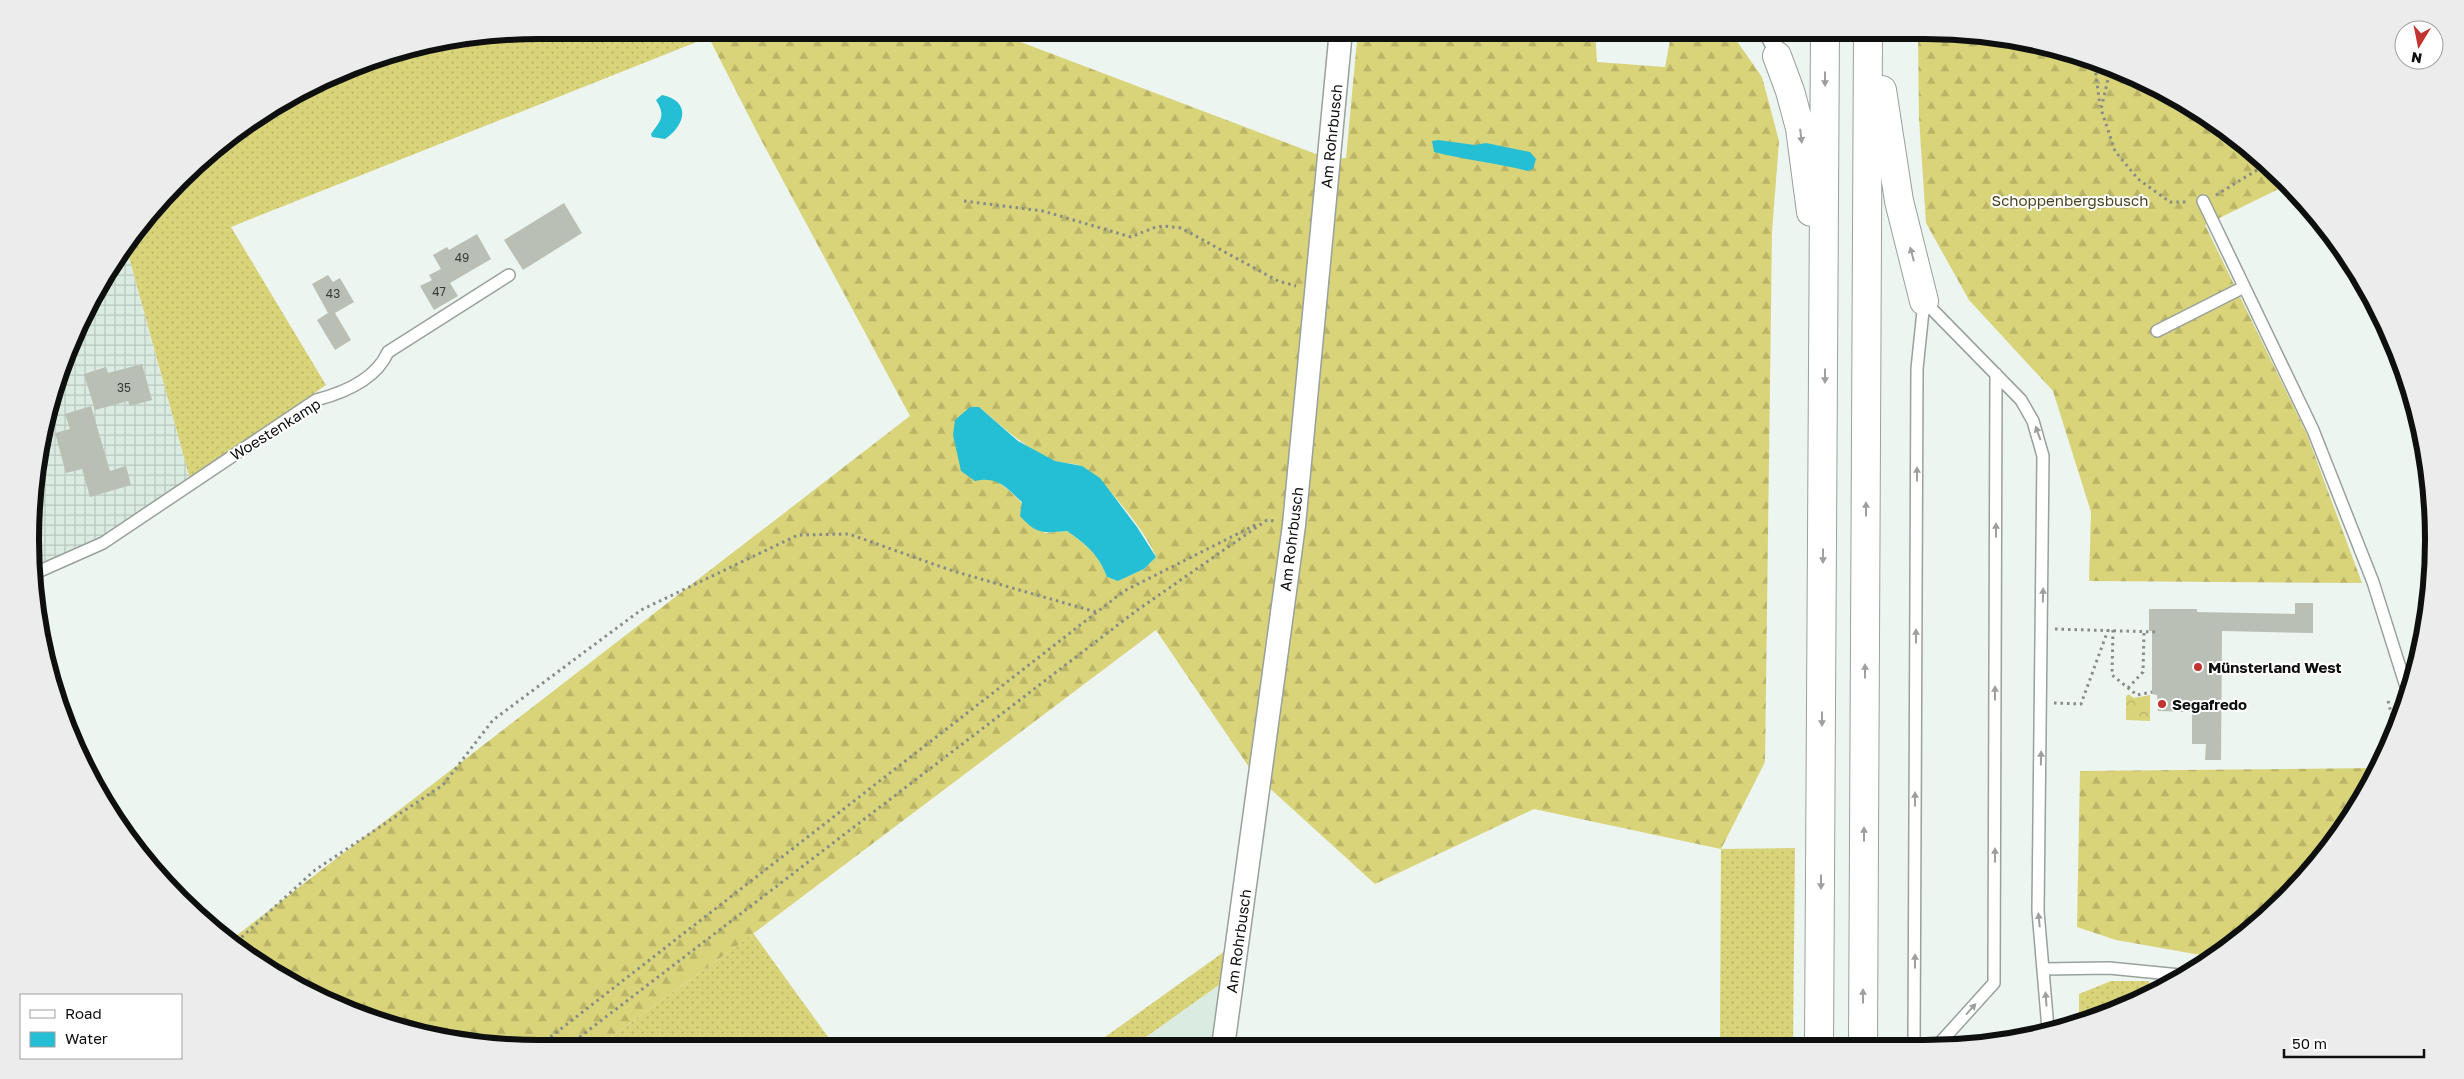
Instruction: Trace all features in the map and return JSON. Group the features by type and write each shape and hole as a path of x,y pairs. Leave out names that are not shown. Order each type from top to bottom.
{"highway":[{"path":"1819,1040 1825,328 1825,39"},
{"path":"1863,1040 1868,39"},
{"path":"1875,39 1892,168 1924,301"},
{"path":"1776,43 1800,128 1825,328"}],"street":[{"name":"Am Rohrbusch","path":"1225,1040 1294,525 1340,39"}],"lane":[{"path":"2204,202 2313,430 2373,582 2404,681"},
{"name":"Woestenkamp","path":"40,571 103,543 316,400 342,394 382,366 388,352 508,275"},
{"path":"2157,331 2244,287"},
{"path":"1924,301 2021,400 2033,421 2043,456 2038,911 2048,1025"},
{"path":"1914,1040 1917,369 1924,301"},
{"path":"1943,1039 1994,983 1996,374"},
{"path":"2044,968 2109,968 2173,974"}],"path":[{"path":"2095,69 2100,109 2115,150 2138,179 2170,202 2204,202 2260,168"},
{"path":"2100,109 2109,74"},
{"path":"964,202 1043,210 1131,237 1163,226 1181,228 1278,281 1316,292"},
{"path":"547,1040 1124,591 1267,520 1294,525"},
{"path":"576,1040 1136,611 1267,520"},
{"path":"239,940 315,870 443,785 493,720 641,610 798,536 849,534 953,570 1096,612"},
{"path":"2042,629 2157,632"},
{"path":"2041,703 2081,704 2108,630"},
{"path":"2114,630 2112,675 2137,695 2152,692"},
{"path":"2128,688 2144,672 2144,632"},
{"path":"2388,701 2392,717"}],"shaded area":[{"path":"128,254 190,479 100,537 40,563 40,507 43,474 56,410 65,379 90,318"},
{"path":"1223,982 1215,1040 1142,1040"}],"green space":[{"path":"704,39 231,227 326,385 190,479 128,254 163,209 209,163 261,123 318,90 379,65 410,56 442,48 507,40"},
{"path":"710,39 1013,39 1329,159 1346,158 1357,39 1596,39 1597,62 1665,67 1670,39 1735,39 1762,77 1779,141 1772,232 1765,762 1721,849 1534,809 1375,884 1253,773 1156,630 734,948 606,1040 507,1039 442,1031 410,1023 379,1014 318,989 261,956 235,937 910,416 759,136","holes":["979,407 1015,437 1054,461 1081,466 1093,475 1114,496 1135,522 1156,557 1144,569 1118,581 1107,577 1100,562 1091,551 1067,531 1045,533 1014,495 990,478"]},
{"name":"Schoppenbergsbusch","path":"1918,39 1957,40 2022,48 2085,65 2146,90 2203,123 2255,163 2279,185 2281,188 2205,225 2306,432 2362,583 2089,581 2091,512 2053,391 1969,300 1926,223 1919,118"},
{"path":"2128,694 2134,698 2150,695 2150,721 2126,720 2126,697"},
{"path":"2370,768 2341,818 2301,870 2255,916 2204,956 2116,940 2077,927 2080,771"},
{"path":"1795,848 1793,1040 1720,1040 1721,849"},
{"path":"753,933 830,1040 606,1040"},
{"path":"1228,949 1223,982 1142,1040 1101,1040"},
{"path":"2111,981 2149,981 2149,987 2146,989 2079,1016 2079,994"}],"water":[{"path":"662,95 672,98 678,103 682,114 681,121 677,127 665,139 652,137 651,134 661,118 661,110 656,100"},
{"path":"1438,140 1475,145 1486,143 1530,152 1536,159 1533,169 1528,171 1434,152 1432,141"},
{"path":"970,407 979,407 1018,441 1055,461 1082,466 1100,478 1137,527 1156,557 1144,569 1118,581 1107,577 1096,556 1074,536 1067,531 1046,532 1036,530 1020,516 1022,502 1002,484 990,480 975,481 961,471 953,435 955,420"}],"building":[{"path":"564,203 582,233 523,270 504,240"},
{"path":"477,234 491,259 450,283 458,296 434,310 420,286 432,280 429,275 441,269 433,255 447,247 449,250"},
{"path":"328,275 333,282 340,278 354,302 335,313 351,340 335,350 317,320 328,313 312,284"},
{"path":"142,364 152,400 130,406 128,401 95,410 84,374 106,367 108,373"},
{"path":"91,406 110,471 126,466 131,485 90,497 82,469 66,473 55,433 70,429 65,414"},
{"name":"Münsterland West","path":"2295,603 2313,603 2313,633 2222,631 2221,760 2205,760 2206,744 2192,744 2192,712 2158,711 2157,695 2152,694 2152,631 2149,631 2149,609 2197,609 2197,612 2295,614"}],"place":[{"name":"Münsterland West","path":"2198,667"},
{"name":"Segafredo","path":"2162,704"}]}
